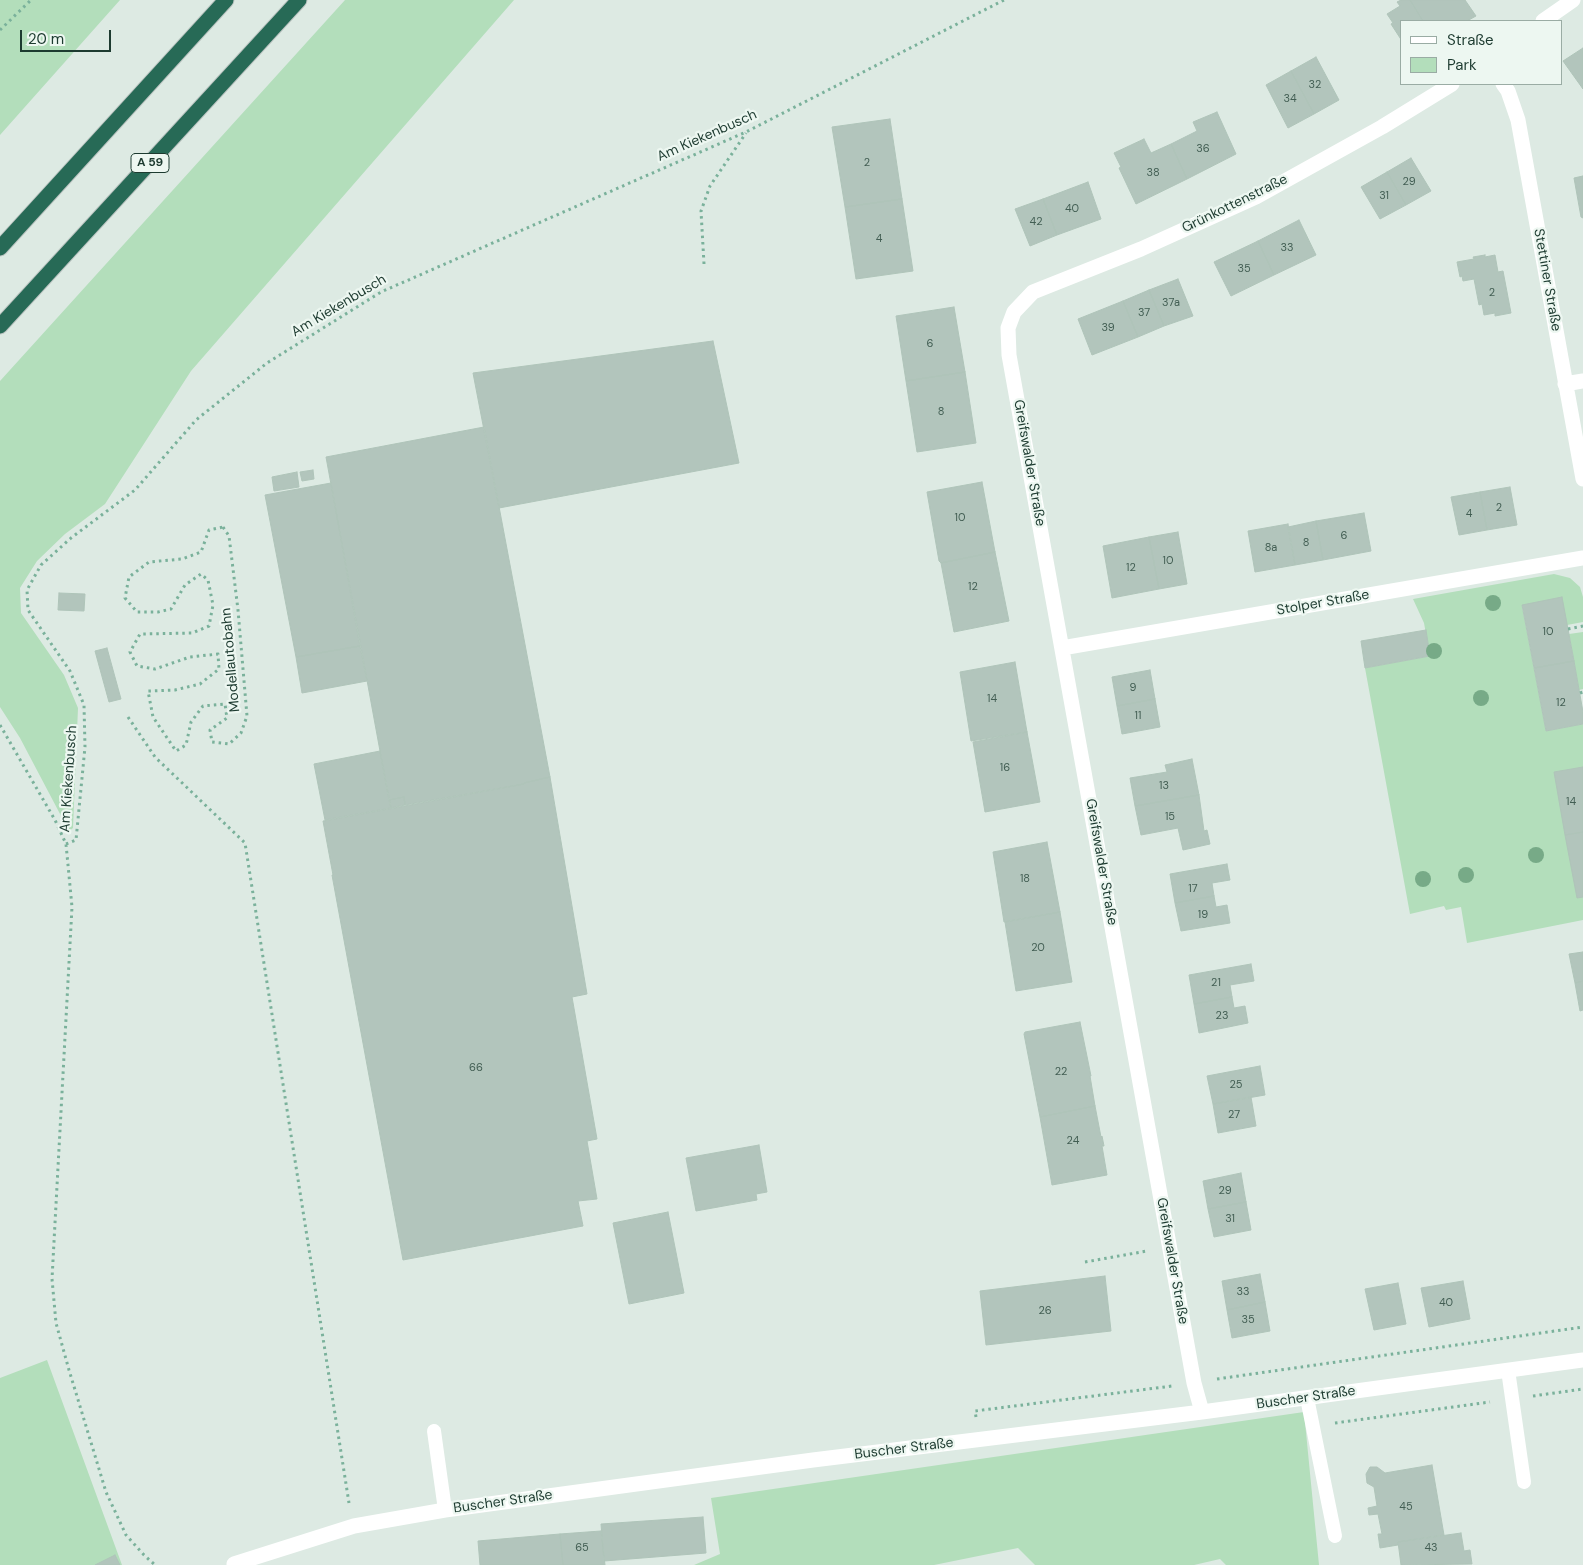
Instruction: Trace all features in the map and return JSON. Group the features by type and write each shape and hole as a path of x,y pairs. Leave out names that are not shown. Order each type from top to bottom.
{"highway":[{"path":"0,248 226,0"},
{"name":"A 59","path":"0,326 299,0"}],"street":[{"path":"1544,20 1573,0"},
{"name":"Grünkottenstraße","path":"1014,312 1033,292 1141,249 1256,197 1382,127 1450,85"},
{"name":"Stettiner Straße","path":"1504,85 1508,91 1518,120 1583,479"},
{"name":"Greifswalder Straße","path":"1014,312 1008,328 1010,355 1169,1247 1194,1383 1202,1412"},
{"path":"1565,384 1583,381"},
{"name":"Stolper Straße","path":"1062,648 1583,558"},
{"name":"Buscher Straße","path":"233,1565 354,1526 445,1510 803,1462 1202,1412 1583,1360"}],"lane":[{"path":"1508,1370 1524,1482"},
{"path":"1307,1398 1335,1536"},
{"path":"434,1431 445,1510"}],"path":[{"path":"0,30 31,0"},
{"name":"Am Kiekenbusch","path":"66,844 76,840 85,747 84,704 70,671 28,610 27,590 41,565 70,538 135,490 196,420 267,363 381,292 746,132 1004,0"},
{"path":"704,264 701,211 710,186 746,132"},
{"name":"Modellautobahn","path":"223,527 229,536 232,554 248,716 241,733 229,744 212,742 210,730 227,718 225,704 203,706 191,722 186,745 176,751 153,717 148,690 175,690 200,684 219,669 218,654 190,657 155,669 137,666 130,652 140,634 192,633 209,626 213,605 208,580 201,574 185,585 170,608 158,612 137,612 125,598 129,577 149,562 182,560 201,552 209,530 223,527"},
{"path":"1568,629 1583,626"},
{"path":"128,717 155,757 245,844 354,1526"},
{"path":"0,726 66,844 72,907 52,1279 56,1323 106,1492 126,1535 155,1565"},
{"path":"1085,1262 1169,1247"},
{"path":"979,1440 975,1411 1194,1383 1583,1327"},
{"path":"1313,1426 1583,1389"}],"green space":[{"path":"0,0 120,0 0,135"},
{"path":"345,0 514,0 191,371 105,504 65,534 37,561 20,588 21,613 64,675 78,708 73,828 69,831 20,738 0,707 0,381"},
{"path":"1554,574 1570,578 1580,587 1583,597 1583,622 1567,625 1522,606 1546,731 1583,724 1583,920 1467,943 1461,907 1446,910 1444,906 1410,914 1365,668 1430,656 1424,623 1413,599"},
{"path":"1583,632 1583,689 1579,690 1569,634"},
{"path":"47,1360 122,1565 0,1565 0,1378"},
{"path":"1304,1412 1319,1565 1226,1565 1220,1559 1194,1565 1035,1565 1018,1548 934,1565 694,1565 720,1554 711,1498"}],"building":[{"path":"1410,0 1422,20 1400,20 1400,38 1387,14 1400,6 1397,2"},
{"path":"1410,0 1465,0 1476,16 1469,20 1422,20"},
{"path":"1583,48 1583,89 1563,61"},
{"path":"1316,57 1339,100 1314,114 1291,71"},
{"path":"1291,71 1314,114 1288,128 1266,85"},
{"path":"1217,112 1236,154 1187,179 1171,144 1197,131 1193,122"},
{"path":"890,119 902,199 845,207 832,127"},
{"path":"1144,139 1151,153 1171,144 1187,179 1136,204 1114,153"},
{"path":"1411,158 1431,191 1406,205 1387,172"},
{"path":"1387,172 1406,205 1380,219 1361,187"},
{"path":"1583,176 1583,218 1581,217 1574,178"},
{"path":"1088,182 1101,219 1057,235 1043,199"},
{"path":"902,199 913,271 856,279 845,207"},
{"path":"1043,199 1057,235 1030,246 1015,209"},
{"path":"1299,220 1316,255 1274,275 1258,241"},
{"path":"1258,241 1274,275 1231,296 1214,262"},
{"path":"1485,255 1485,257 1495,255 1498,272 1503,271 1511,313 1495,316 1495,313 1484,315 1482,304 1479,305 1474,279 1463,281 1462,276 1460,277 1457,262"},
{"path":"1178,279 1193,316 1164,326 1149,290"},
{"path":"1149,290 1164,326 1138,337 1123,301"},
{"path":"1123,301 1138,337 1092,355 1078,319"},
{"path":"954,307 965,372 906,381 896,316"},
{"path":"713,341 739,463 499,508 473,373"},
{"path":"965,372 976,443 917,452 906,381"},
{"path":"484,427 550,777 524,784 405,805 404,797 389,800 326,457"},
{"path":"313,470 314,479 302,481 300,472"},
{"path":"297,472 299,487 274,491 272,477"},
{"path":"982,482 995,552 941,563 939,561 927,492"},
{"path":"331,483 360,646 296,657 265,495"},
{"path":"1510,487 1517,525 1487,530 1480,492"},
{"path":"1480,492 1487,530 1459,535 1451,497"},
{"path":"1364,513 1371,551 1323,560 1316,521"},
{"path":"1316,521 1323,560 1295,565 1288,527"},
{"path":"1288,524 1295,565 1255,572 1248,531"},
{"path":"1178,532 1187,584 1159,589 1149,537"},
{"path":"1149,537 1159,589 1112,598 1103,546"},
{"path":"995,552 1009,621 954,632 941,563"},
{"path":"59,593 85,594 84,611 58,610"},
{"path":"1562,597 1574,661 1534,668 1522,605"},
{"path":"1426,630 1430,656 1365,668 1361,641"},
{"path":"360,646 367,681 302,693 296,657"},
{"path":"107,648 121,699 109,702 95,651"},
{"path":"1574,661 1583,712 1583,724 1546,731 1534,668"},
{"path":"1015,662 1027,732 971,741 960,672"},
{"path":"1150,670 1155,699 1117,706 1112,677"},
{"path":"1155,699 1160,727 1122,734 1117,706"},
{"path":"1027,732 1040,802 985,812 973,742"},
{"path":"380,751 391,808 325,820 314,764"},
{"path":"1192,759 1199,795 1135,806 1130,778 1167,772 1165,765"},
{"path":"1583,767 1583,832 1565,835 1554,772"},
{"path":"550,777 587,994 572,997 597,1139 587,1141 597,1199 578,1201 583,1226 403,1260 323,821 524,784"},
{"path":"1199,795 1204,831 1207,830 1210,844 1183,850 1178,828 1141,835 1135,806"},
{"path":"404,797 405,805 391,808 389,800"},
{"path":"1583,832 1583,897 1577,898 1565,835"},
{"path":"1047,842 1060,912 1004,922 993,852"},
{"path":"1227,864 1230,880 1212,883 1214,896 1175,903 1170,874"},
{"path":"1214,896 1216,907 1227,905 1230,923 1181,931 1175,903"},
{"path":"1060,912 1072,982 1016,991 1005,922"},
{"path":"1583,952 1583,981 1575,983 1569,954"},
{"path":"1251,964 1254,981 1230,985 1232,997 1194,1004 1189,975"},
{"path":"1583,981 1583,1010 1580,1011 1575,983"},
{"path":"1232,997 1234,1008 1245,1006 1248,1023 1199,1033 1194,1004"},
{"path":"1080,1022 1095,1106 1040,1117 1024,1034 1025,1032"},
{"path":"1260,1066 1265,1095 1213,1104 1207,1076"},
{"path":"1251,1097 1256,1126 1218,1133 1213,1104"},
{"path":"1095,1106 1104,1146 1102,1146 1107,1175 1052,1185 1040,1117"},
{"path":"759,1145 767,1192 756,1194 757,1200 696,1211 686,1158"},
{"path":"1241,1173 1246,1202 1208,1209 1203,1181"},
{"path":"1246,1202 1251,1230 1214,1237 1208,1209"},
{"path":"668,1212 684,1293 629,1304 613,1223"},
{"path":"1260,1274 1265,1302 1227,1310 1222,1281"},
{"path":"1105,1276 1111,1331 986,1345 980,1291"},
{"path":"1463,1281 1470,1319 1429,1327 1421,1288"},
{"path":"1398,1283 1406,1324 1374,1330 1365,1289"},
{"path":"1265,1302 1270,1331 1232,1338 1227,1310"},
{"path":"1432,1465 1444,1535 1398,1542 1398,1545 1380,1548 1378,1534 1382,1534 1378,1514 1369,1515 1368,1508 1377,1506 1374,1487 1367,1483 1366,1474 1370,1467 1377,1467 1385,1473"},
{"path":"703,1517 706,1553 604,1561 601,1524"},
{"path":"601,1531 605,1565 563,1565 560,1534"},
{"path":"1461,1533 1464,1551 1470,1550 1472,1564 1401,1565 1398,1542"},
{"path":"560,1534 563,1565 480,1565 478,1541"},
{"path":"115,1555 120,1565 95,1565"}]}
